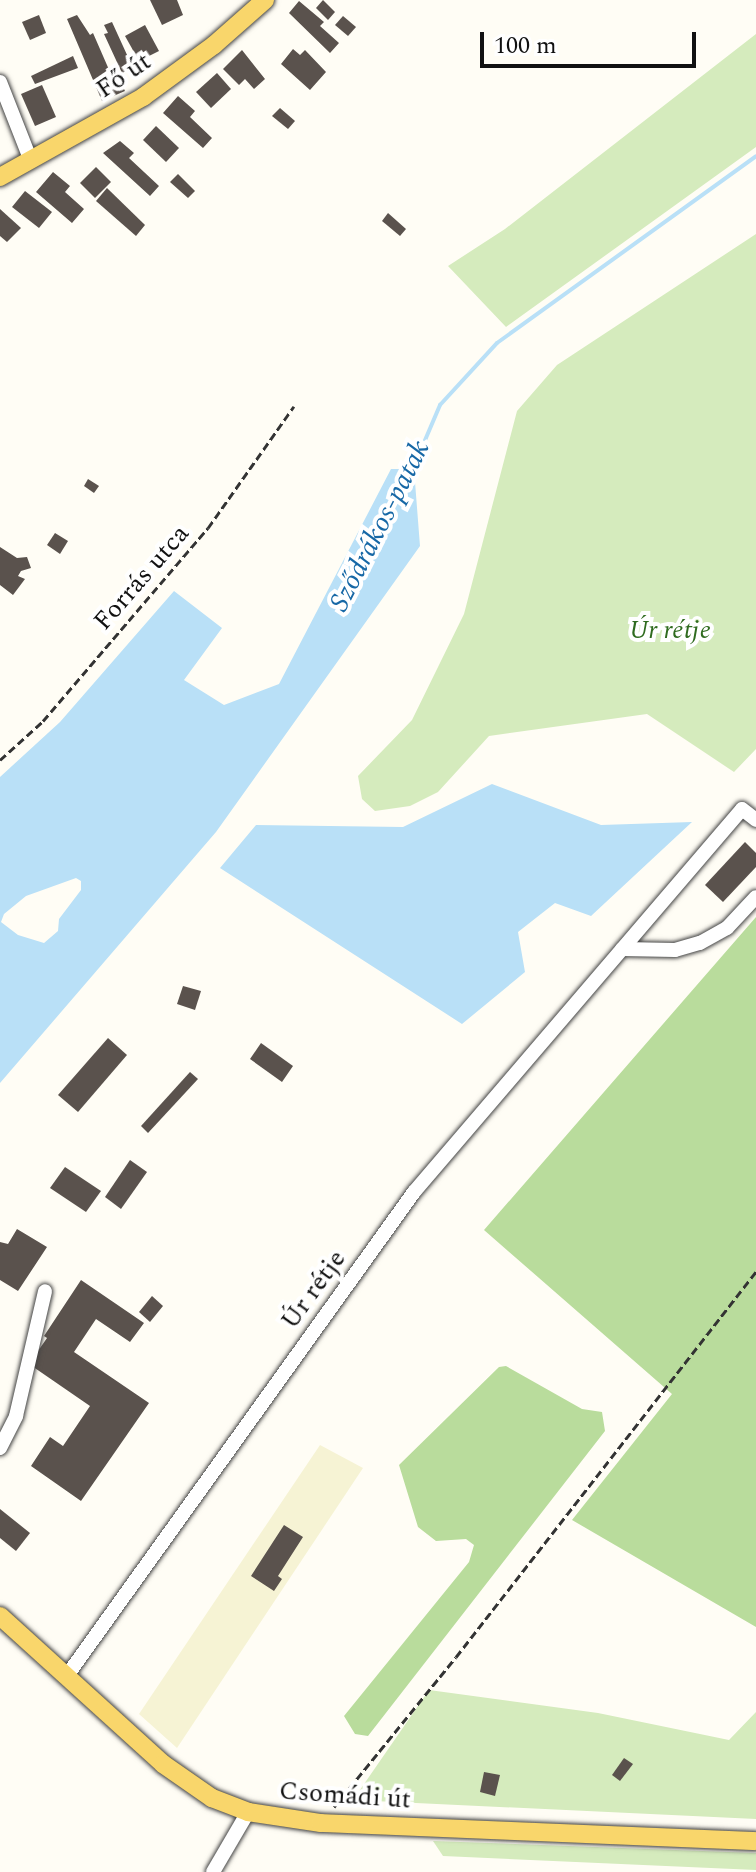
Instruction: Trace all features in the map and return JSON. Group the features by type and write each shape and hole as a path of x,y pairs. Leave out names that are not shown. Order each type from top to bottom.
{"main road":[{"name":"Fő út","path":"0,177 143,97 214,45 265,0"},
{"name":"Csomádi út","path":"0,1616 163,1764 212,1798 248,1812 321,1823 756,1841"}],"street":[{"path":"0,82 31,161"},
{"name":"Úr rétje","path":"66,1677 414,1192 742,809 756,820"},
{"path":"622,949 675,950 700,943 727,928 756,897"},
{"path":"0,1448 16,1416 45,1291"},
{"path":"213,1872 248,1812"}],"path":[{"name":"Forrás utca","path":"0,760 43,721 208,528 294,406"},
{"path":"321,1823 456,1657 756,1271"}],"shaded area":[{"path":"320,1445 363,1468 177,1748 139,1714"}],"green space":[{"path":"756,34 756,147 506,327 448,266 505,229"},
{"path":"756,234 756,749 734,772 647,714 489,736 438,792 410,806 375,811 362,799 358,776 412,720 464,614 517,411 557,365"},
{"path":"756,917 756,1627 572,1520 672,1394 484,1230"},
{"path":"506,1366 582,1409 602,1412 605,1431 368,1736 355,1734 344,1716 469,1562 474,1545 466,1539 436,1541 418,1527 399,1465 499,1367"},
{"path":"429,1690 598,1713 729,1740 756,1712 756,1819 353,1800"},
{"path":"433,1841 756,1853 756,1870 443,1856"}],"water":[{"path":"391,469 414,469 420,546 216,832 0,1083 0,777 60,722 174,591 222,628 184,680 224,705 279,684","holes":["76,878 81,881 81,890 59,919 58,931 44,943 18,935 1,922 4,914 26,896"]},
{"path":"492,784 601,825 692,822 591,916 555,903 518,932 525,972 462,1024 220,868 256,825 403,827"}],"building":[{"path":"150,0 177,0 183,15 162,25"},
{"path":"323,0 335,12 328,20 316,8"},
{"path":"299,1 324,22 320,26 339,43 330,53 289,13"},
{"path":"39,15 46,33 30,40 22,22"},
{"path":"77,15 90,35 93,33 110,72 115,70 125,91 102,101 67,19"},
{"path":"343,16 356,27 348,36 335,25"},
{"path":"112,22 133,68 122,73 104,34 108,33 104,25"},
{"path":"145,25 159,51 139,61 125,36"},
{"path":"293,49 300,55 305,50 326,72 310,90 281,64"},
{"path":"242,50 265,79 254,89 245,79 239,85 223,69"},
{"path":"73,56 78,68 35,84 31,76"},
{"path":"217,73 231,89 211,108 196,92"},
{"path":"42,85 56,117 35,126 21,94"},
{"path":"178,96 195,111 190,117 212,138 203,148 163,113"},
{"path":"280,108 295,121 288,129 272,116"},
{"path":"156,126 179,148 166,162 143,140"},
{"path":"120,141 134,153 129,158 159,186 150,196 103,153"},
{"path":"96,167 111,182 95,198 80,183"},
{"path":"53,172 70,186 65,192 84,209 72,223 36,192"},
{"path":"178,174 195,191 188,198 170,182"},
{"path":"107,188 145,225 136,236 96,201"},
{"path":"25,191 52,212 39,228 12,207"},
{"path":"0,209 21,228 7,242 0,236"},
{"path":"388,213 406,229 400,236 382,221"},
{"path":"88,479 99,486 94,493 84,486"},
{"path":"55,533 68,541 60,554 47,545"},
{"path":"0,547 17,558 27,557 31,568 21,571 18,576 25,579 13,595 0,585"},
{"path":"745,842 756,853 756,867 723,902 705,885"},
{"path":"183,986 201,991 195,1010 177,1004"},
{"path":"108,1038 127,1055 78,1112 58,1095"},
{"path":"261,1043 293,1066 282,1082 250,1059"},
{"path":"190,1072 198,1079 148,1133 141,1126"},
{"path":"130,1160 147,1172 121,1209 105,1197"},
{"path":"65,1167 101,1191 86,1212 50,1188"},
{"path":"17,1229 47,1247 18,1291 0,1280 0,1242 8,1244"},
{"path":"81,1280 144,1323 130,1342 96,1319 74,1352 149,1403 81,1501 31,1466 50,1437 63,1446 90,1406 29,1364"},
{"path":"152,1296 163,1306 150,1322 139,1312"},
{"path":"0,1509 30,1533 16,1551 0,1538"},
{"path":"284,1525 303,1537 278,1576 282,1579 274,1591 251,1576"},
{"path":"624,1758 633,1764 620,1781 612,1775"},
{"path":"484,1772 500,1775 495,1796 480,1792"}],"waterway":[{"name":"Sződrákos-patak","path":"411,473 440,405 497,343 756,156"}]}
